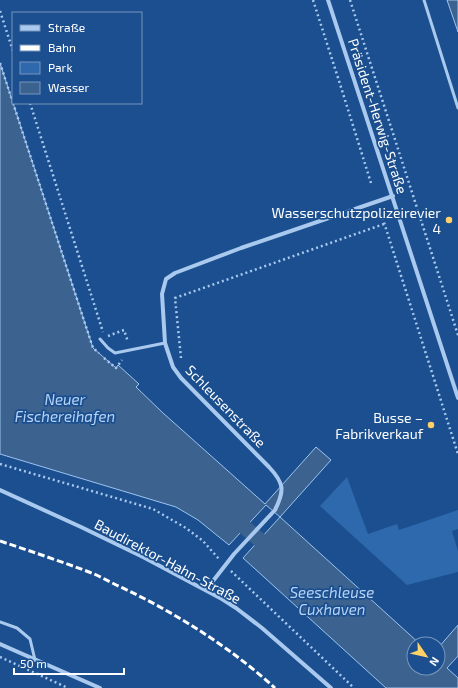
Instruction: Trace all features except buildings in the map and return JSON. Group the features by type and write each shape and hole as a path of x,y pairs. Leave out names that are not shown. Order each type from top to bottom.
{"street":[{"name":"Präsident-Herwig-Straße","path":"328,0 458,398"},
{"name":"Schleusenstraße","path":"206,590 234,554 275,510 279,501 282,486 276,475 269,467 181,378 173,368 165,343 162,294 166,279 175,273 241,248 393,196"},
{"name":"Baudirektor-Hahn-Straße","path":"0,490 82,527 206,590 236,608 262,628 331,688"},
{"path":"0,644 100,688"}],"lane":[{"path":"424,0 458,108"},
{"path":"100,339 115,353 165,343"},
{"path":"0,622 17,628 30,639 35,660"}],"path":[{"path":"313,0 371,183"},
{"path":"350,0 458,335"},
{"path":"0,11 12,48"},
{"path":"0,63 12,100"},
{"path":"13,104 93,348 116,368 126,354"},
{"path":"30,104 105,337 124,330 130,348"},
{"path":"381,213 458,454"},
{"path":"181,360 175,298 384,224"},
{"path":"0,464 153,509 186,528 203,541 225,565 354,688"},
{"path":"0,657 68,688"}],"green space":[{"path":"347,477 368,534 397,524 399,530 458,510 458,529 452,531 458,551 458,572 407,585 320,506"}],"water":[{"path":"447,0 458,0 458,32"},
{"name":"Neuer Fischereihafen","path":"0,63 12,104 13,104 93,348 116,368 118,365 139,384 136,387 163,413 265,504 316,447 331,460 280,517 266,505 229,545 198,520 176,507 0,454"},
{"name":"Seeschleuse Cuxhaven","path":"280,517 411,636 406,636 406,676 446,676 446,639 458,625 458,656 447,668 458,678 458,688 386,688 243,558"}],"waterway":[{"name":"Neuer Fischereihafen","path":"229,514 275,553"}],"railway":[{"path":"0,541 89,572 145,599 204,633 241,659 275,688"}],"place":[{"name":"Wasserschutzpolizeirevier 4","path":"449,220"},
{"name":"Busse – Fabrikverkauf","path":"431,425"}]}
